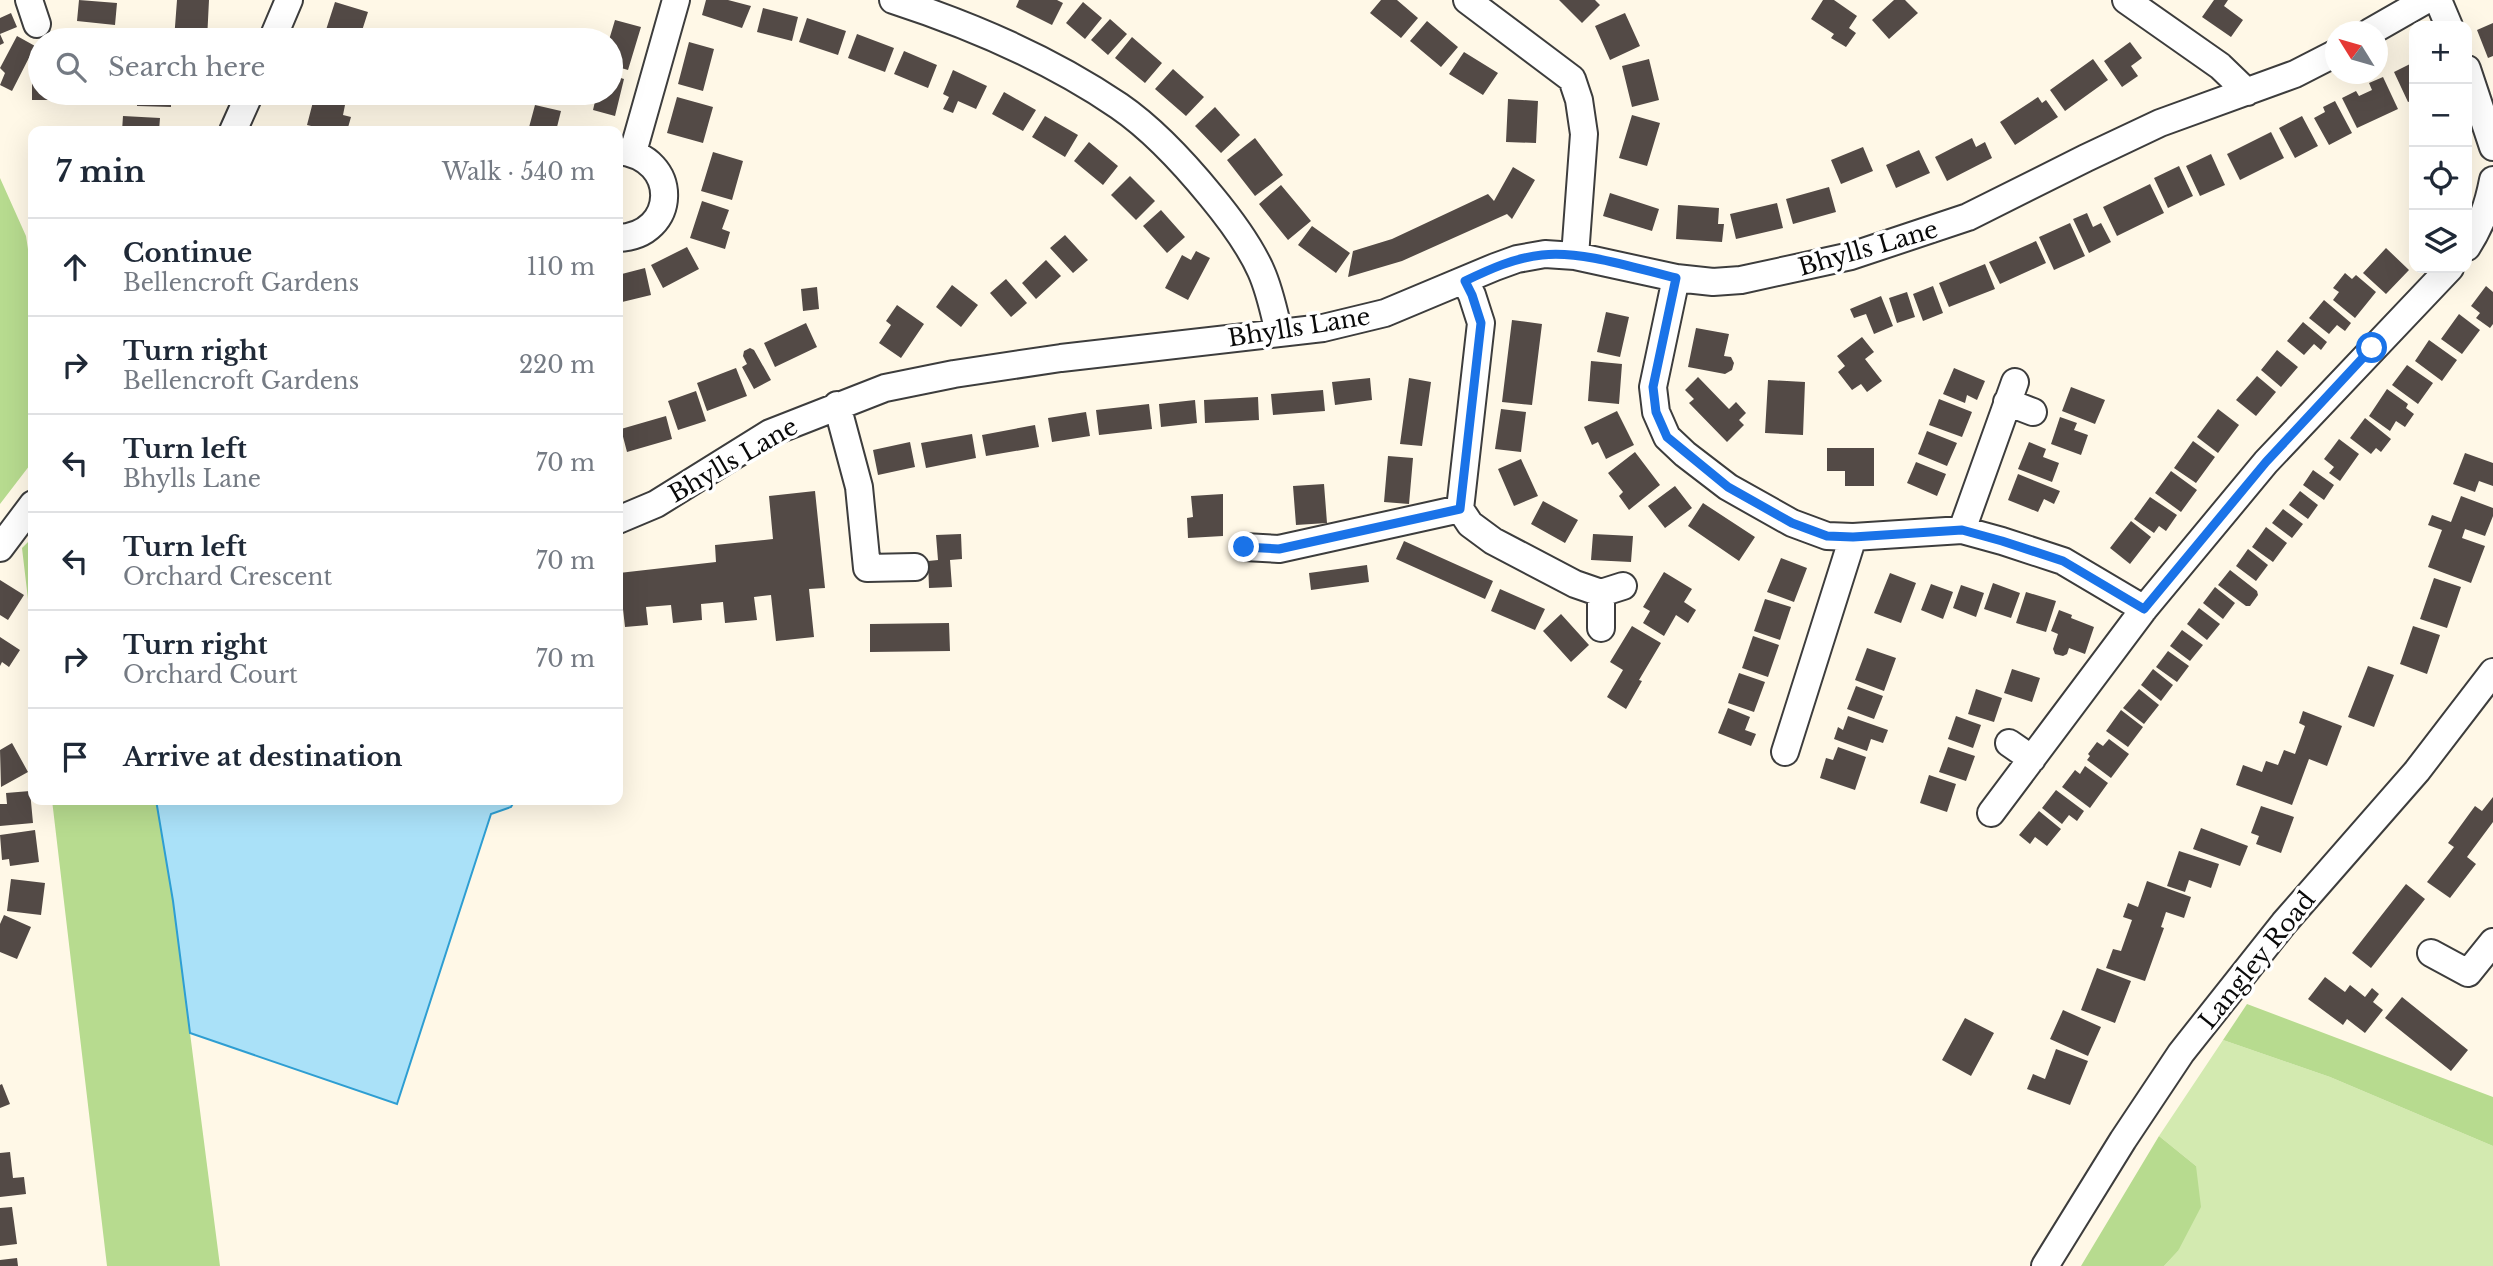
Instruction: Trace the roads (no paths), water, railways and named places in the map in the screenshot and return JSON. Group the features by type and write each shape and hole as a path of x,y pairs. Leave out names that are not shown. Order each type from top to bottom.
{"street":[{"path":"277,28 289,0"},
{"path":"623,238 633,237 646,231 656,221 662,208 664,194 659,174 646,158 625,151 676,0"},
{"path":"893,0 924,5 1053,65 1122,108 1157,138 1192,173 1225,213 1248,247 1269,291 1279,332"},
{"path":"1467,0 1572,79 1579,100 1584,134 1574,256"},
{"path":"2126,0 2220,66 2247,92"},
{"path":"2388,22 2426,0"},
{"path":"2438,0 2447,21"},
{"name":"Bhylls Lane","path":"623,518 656,504 770,433 885,388 954,374 1060,358 1354,322 1416,301 1517,259 1545,254 1574,256 1676,278 1713,282 1741,280 1851,256 1968,218 2160,123 2295,74 2325,58"},
{"path":"2472,84 2493,147"},
{"path":"235,126 245,105"},
{"path":"2472,239 2481,225 2489,203 2493,180"},
{"path":"1991,813 2144,609 2266,462 2445,273"},
{"path":"1676,278 1653,387 1656,412 1667,437 1728,487 1792,523 1827,536 1853,537 1962,530 2063,561 2144,609"},
{"path":"1465,281 1481,323 1460,509 1471,524 1493,541 1575,584 1612,589 1601,628"},
{"path":"1962,530 2011,392 2033,412"},
{"path":"837,405 859,487 867,568 915,567"},
{"path":"1258,540 1279,549 1460,509"},
{"path":"6,541 28,511"},
{"path":"1786,752 1853,537"},
{"name":"Langley Road","path":"2045,1266 2181,1053 2284,923 2417,771 2493,672"},
{"path":"2009,743 2032,759"},
{"path":"2431,953 2468,973 2493,942"}],"water":[{"path":"157,805 512,805 491,814 397,1104 190,1033 173,901"}]}
